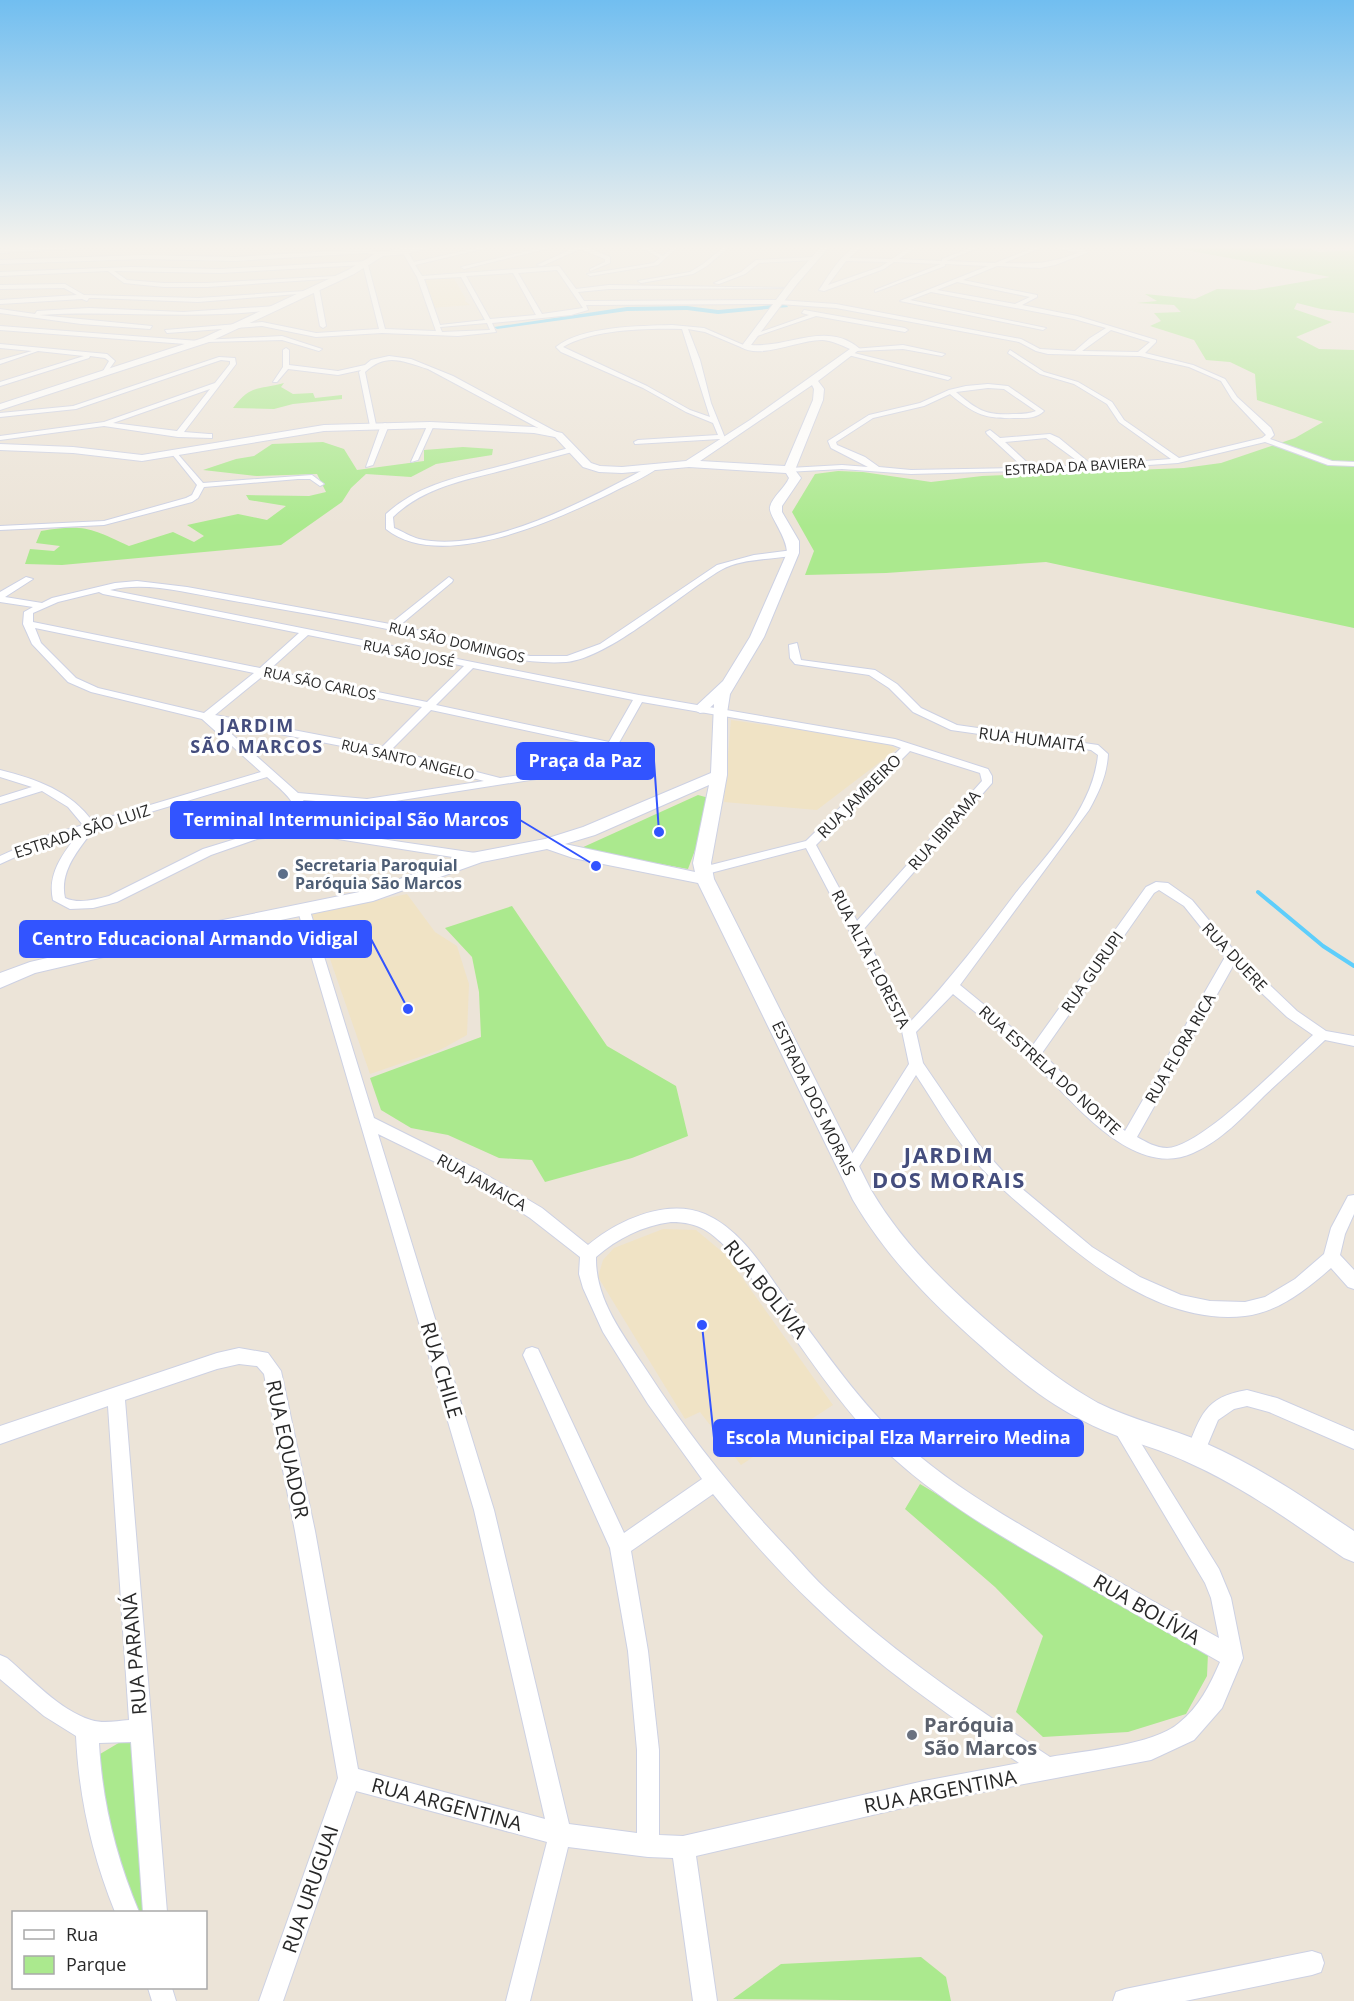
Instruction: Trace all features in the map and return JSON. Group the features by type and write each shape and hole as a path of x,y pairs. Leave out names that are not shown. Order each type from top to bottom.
{"main road":[{"path":"0,407 206,339"},
{"path":"745,347 751,339"},
{"path":"745,347 770,348 795,339"},
{"path":"688,464 853,351 841,341 832,339"},
{"path":"789,470 818,400 819,389 812,379"},
{"path":"0,447 73,450 130,458 176,454 293,432 372,425 430,425 534,430 558,435 587,465 599,469 622,470 688,464 789,470 795,481 776,506 776,512 793,541 793,553 757,637 723,694 720,713 719,775 702,863 704,875"},
{"path":"700,709 734,676"},
{"path":"0,981 30,968 384,892 478,857 548,844 622,818 719,775"},
{"name":"RUA JAMBEIRO","path":"548,844 573,853 704,875"},
{"name":"ESTRADA DOS MORAIS","path":"704,875 850,1169 860,1194 879,1225 901,1253 955,1308 1035,1377 1091,1413 1195,1452 1290,1504 1354,1548"},
{"path":"0,969 30,968"}],"street":[{"path":"177,339 245,339"},
{"path":"287,339 319,349"},
{"path":"572,339 559,347 563,351 645,387 688,411 715,421"},
{"path":"638,442 723,439 715,421 689,339"},
{"path":"727,339 745,347"},
{"path":"1012,339 1021,341 1041,351 1140,354 1191,366 1223,380 1234,398 1268,430 1270,435 1265,440 1331,463 1354,464"},
{"path":"1076,353 1092,339"},
{"path":"1140,354 1154,340 1152,339"},
{"path":"0,346 107,356 112,361 105,374"},
{"path":"853,351 903,347 942,354"},
{"path":"0,363 43,350"},
{"path":"275,381 286,367 286,350"},
{"path":"853,351 948,378"},
{"path":"1010,352 1042,373 1083,386 1110,403 1121,421 1178,461"},
{"path":"0,384 96,354"},
{"path":"0,415 74,408 220,358 231,358 234,361 178,435"},
{"path":"286,367 338,373 388,359 420,363 468,386 558,435"},
{"path":"364,367 362,378 372,425"},
{"path":"0,438 104,424 216,385"},
{"path":"876,469 862,459 834,446 832,441 872,416 922,405 951,391 1000,386 1011,389 1041,411 1032,415 985,417 951,391"},
{"path":"104,424 178,435 209,436"},
{"path":"369,465 385,425"},
{"path":"414,460 430,425"},
{"path":"990,432 1031,470"},
{"path":"999,440 1041,435 1052,437 1090,467"},
{"name":"ESTRADA DA BAVIERA","path":"789,470 826,467 911,471 1090,467 1178,461 1265,440"},
{"path":"573,450 468,476 424,492 398,507 389,516 390,529 402,536 439,543 493,537 540,522 603,494 655,467"},
{"path":"176,454 201,485"},
{"path":"201,485 298,477 312,477 320,484"},
{"path":"0,528 104,522 146,513 189,500 195,496 201,485"},
{"name":"RUA SÃO DOMINGOS","path":"41,605 128,584 176,588 392,627 530,659 567,659 603,646 720,567 754,558 793,553"},
{"path":"0,598 29,579"},
{"path":"392,627 449,579"},
{"name":"RUA SÃO JOSÉ","path":"98,590 720,713"},
{"path":"0,598 41,605"},
{"path":"28,624 30,612 41,605"},
{"name":"RUA SÃO CARLOS","path":"28,624 262,671 612,746"},
{"name":"RUA SANTO ANGELO","path":"28,624 38,644 60,670 82,686 206,717 384,752 504,783"},
{"path":"38,644 72,632"},
{"path":"305,632 206,717 295,796 304,811 306,831"},
{"name":"RUA HUMAITÁ","path":"794,645 795,658 798,662 872,672 893,686 917,710 955,728 1094,747 1103,754 1089,802 1073,827 952,986 909,1032"},
{"path":"384,752 470,665"},
{"path":"295,796 367,802 504,783 564,772 598,758 612,746 639,698"},
{"name":"RUA IBIRAMA","path":"720,713 884,740 977,768 987,776 988,781 857,929"},
{"name":"RUA JAMBEIRO","path":"704,875 810,844 909,746"},
{"path":"0,773 60,795 73,803 90,826 67,859 58,878 56,891 59,900 70,905 93,904 113,899 196,857 255,836 306,831 478,857"},
{"name":"ESTRADA SÃO LUIZ","path":"0,860 44,840 269,773"},
{"path":"0,801 40,788"},
{"path":"334,835 342,818 367,802"},
{"name":"RUA ALTA FLORESTA","path":"810,844 857,929 909,1032 916,1064 974,1149 1003,1181 1086,1252 1134,1282 1179,1302 1210,1308 1245,1309 1269,1303 1301,1284 1332,1257"},
{"name":"RUA DUERE","path":"1150,890 1156,886 1164,886 1188,903 1232,957 1292,1014 1322,1035"},
{"name":"RUA GURUPI","path":"1034,1053 1150,890"},
{"name":"RUA CHILE","path":"304,911 484,1510 560,1834"},
{"name":"RUA FLORA RICA","path":"1128,1139 1232,957"},
{"name":"RUA ESTRELA DO NORTE","path":"952,986 1034,1053 1096,1116 1128,1139 1155,1154 1169,1154 1185,1150 1224,1124 1322,1035"},
{"path":"1322,1035 1354,1041"},
{"path":"850,1169 916,1064"},
{"name":"RUA JAMAICA","path":"368,1122 473,1174 536,1213 588,1254"},
{"path":"1354,1202 1340,1221 1334,1238 1332,1257 1354,1282"},
{"name":"RUA BOLÍVIA","path":"588,1254 612,1234 638,1222 687,1215 702,1220 723,1234 754,1270 879,1430 919,1467 972,1507 1233,1658"},
{"path":"588,1254 588,1276 594,1296 617,1340 654,1398 714,1482 749,1524 825,1602 890,1658 962,1712 1048,1769"},
{"path":"532,1355 620,1546 638,1651 648,1749 648,1846"},
{"name":"RUA EQUADOR","path":"0,1435 218,1361 239,1356 262,1359 272,1371 305,1531 349,1778"},
{"name":"RUA PARANÁ","path":"116,1395 128,1591 154,1911"},
{"path":"1195,1452 1212,1414 1230,1401 1247,1398 1271,1404 1354,1440"},
{"path":"1119,1424 1212,1576 1221,1599 1233,1658"},
{"path":"620,1546 714,1482"},
{"name":"RUA ARGENTINA","path":"349,1778 560,1834 648,1846 683,1847 924,1792 1151,1749 1186,1732 1214,1700 1233,1658"},
{"path":"0,1665 54,1709 87,1730 113,1732 141,1730"},
{"path":"87,1730 88,1772 99,1834 112,1879 127,1911"},
{"name":"RUA URUGUAI","path":"272,2001 349,1778"},
{"path":"518,2001 560,1834"},
{"path":"683,1847 705,2001"},
{"path":"1125,2001 1312,1963"}],"shaded area":[{"path":"731,720 884,742 897,749 817,810 724,802"},
{"path":"407,894 435,932 457,946 469,984 467,1035 440,1050 370,1074 330,959 311,914"},
{"path":"663,1229 696,1230 726,1255 833,1405 741,1465 700,1412 685,1419 598,1277 603,1260 614,1248"}],"green space":[{"path":"1192,339 1301,339 1319,349 1354,350 1354,628 1046,562 886,573 805,575 814,551 792,512 815,474 838,471 863,472 931,482 982,476 1184,468 1221,463 1295,438 1323,422 1257,400 1255,374 1230,362 1206,360"},
{"path":"284,383 281,387 293,394 313,393 315,398 342,395 342,399 293,404 274,409 233,408 250,391"},
{"path":"323,442 344,449 357,470 424,461 424,450 463,447 493,449 492,455 436,464 411,477 366,474 351,488 342,502 281,545 62,565 25,564 30,549 54,551 60,546 36,543 41,531 68,528 87,529 129,546 173,532 194,542 204,536 187,525 238,514 267,520 286,506 249,500 246,495 309,496 326,492 317,474 257,476 203,470 236,459 254,456 272,444"},
{"path":"698,795 709,798 704,826 688,869 579,849"},
{"path":"512,906 607,1046 676,1086 688,1136 632,1158 545,1182 532,1160 499,1158 448,1135 411,1128 381,1110 370,1078 481,1037 479,992 472,957 445,928"},
{"path":"920,1484 1100,1592 1208,1653 1207,1676 1186,1714 1128,1732 1043,1737 1016,1712 1043,1636 995,1587 905,1509"},
{"path":"127,1738 133,1740 150,1911 138,1911 107,1847 95,1757"},
{"path":"921,1957 946,1977 951,2001 733,1999 781,1964"}],"waterway":[{"path":"1258,892 1323,946 1354,966"}],"place":[{"name":"Praça da Paz","path":"659,832"},
{"name":"Terminal Intermunicipal São Marcos","path":"596,866"},
{"name":"Secretaria Paroquial Paróquia São Marcos","path":"283,874"},
{"name":"Centro Educacional Armando Vidigal","path":"408,1009"},
{"name":"Escola Municipal Elza Marreiro Medina","path":"702,1325"},
{"name":"Paróquia São Marcos","path":"912,1735"}],"district":[{"name":"JARDIM SÃO MARCOS","path":"257,735"},
{"name":"JARDIM DOS MORAIS","path":"949,1166"}]}
